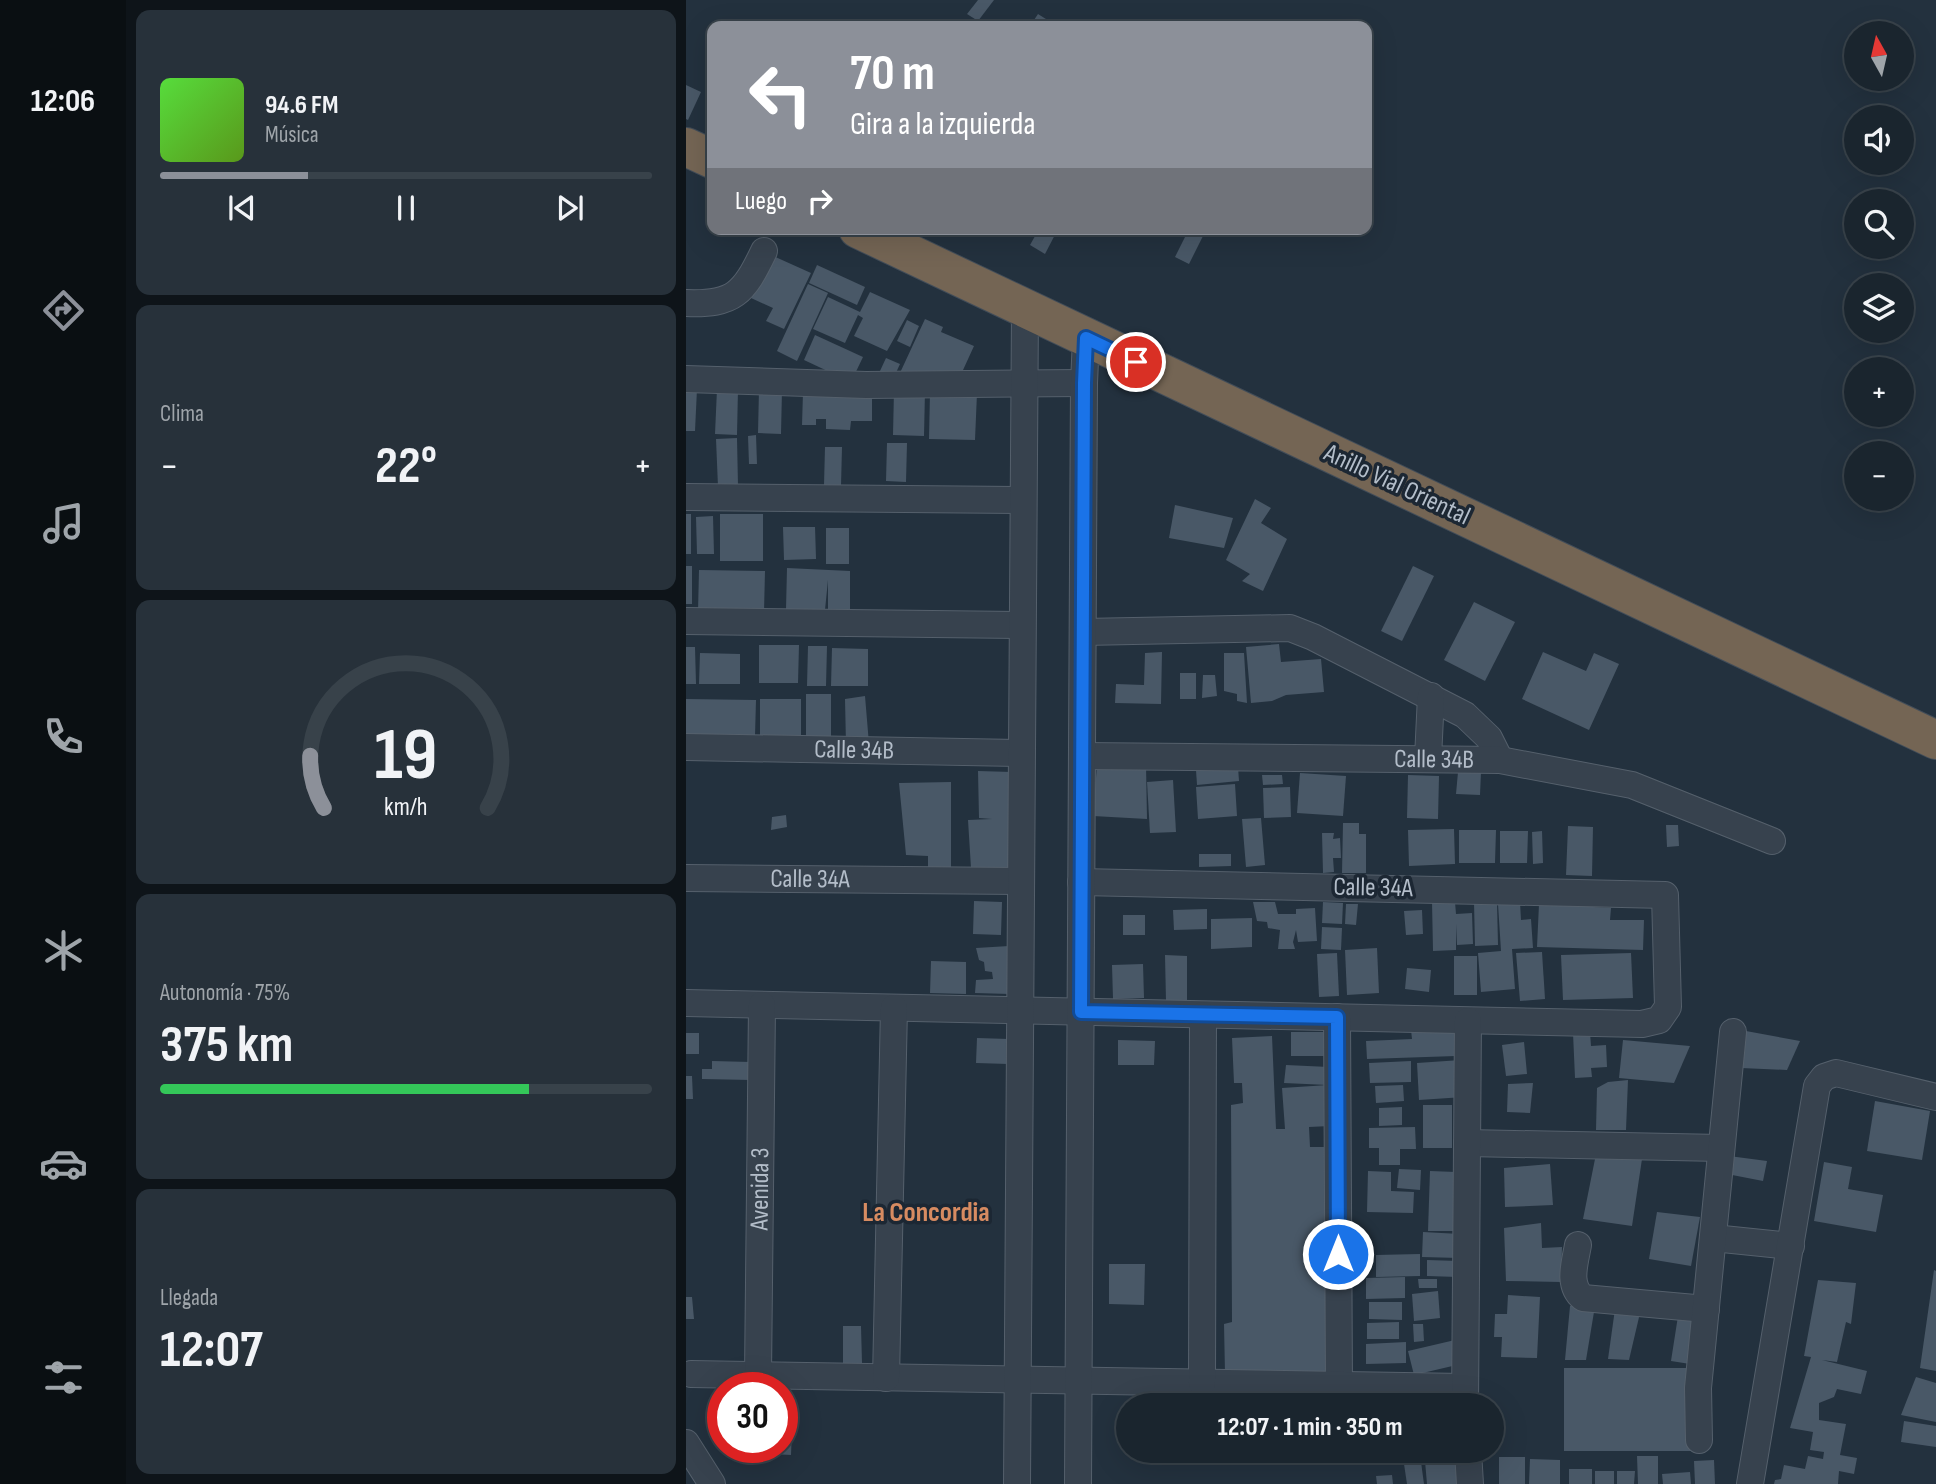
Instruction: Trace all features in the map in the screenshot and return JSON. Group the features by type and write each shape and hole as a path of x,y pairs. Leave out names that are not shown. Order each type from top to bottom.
{"highway":[{"path":"686,147 707,157"},
{"name":"Anillo Vial Oriental","path":"870,235 1936,740"}],"street":[{"path":"686,303 711,304 734,296 751,279 764,251"},
{"path":"1017,1484 1024,309"},
{"path":"1078,1484 1086,338"},
{"path":"686,379 866,385 1084,383"},
{"path":"686,497 1022,499"},
{"path":"686,621 1021,625"},
{"path":"1083,632 1290,628 1313,637 1465,715 1489,738 1500,760"},
{"path":"1428,758 1431,696"},
{"name":"Calle 34B","path":"686,747 1020,753"},
{"name":"Calle 34B","path":"1082,756 1500,760 1632,785 1772,841"},
{"name":"Calle 34A","path":"686,878 1020,881"},
{"name":"Calle 34A","path":"1081,882 1665,895 1668,1007 1659,1020 1642,1024 1468,1021"},
{"path":"686,1003 1468,1021 1464,1393"},
{"name":"Avenida 3","path":"758,1372 762,1005"},
{"path":"886,1378 894,1008"},
{"path":"1202,1384 1203,1015"},
{"path":"1337,1017 1339,1385"},
{"path":"1699,1440 1698,1388 1733,1032"},
{"path":"1750,1484 1817,1086 1824,1077 1836,1073 1936,1097"},
{"path":"1466,1143 1721,1148"},
{"path":"1713,1238 1791,1246"},
{"path":"1578,1245 1573,1282 1575,1292 1583,1298 1706,1309"},
{"path":"691,1374 707,1374"},
{"path":"798,1376 1339,1385 1430,1393"},
{"path":"686,1443 712,1484"},
{"path":"1469,1463 1470,1484"}],"building":[{"path":"978,0 994,0 978,21 967,14"},
{"path":"1038,14 1049,21 1033,21"},
{"path":"686,85 701,92 688,120 686,119"},
{"path":"1036,235 1055,235 1045,254 1030,245"},
{"path":"1186,235 1204,235 1189,264 1175,257"},
{"path":"771,255 811,273 784,329 766,321 773,308 751,298"},
{"path":"817,265 865,287 857,305 809,283"},
{"path":"808,284 828,293 797,361 777,351"},
{"path":"870,292 910,310 887,351 854,336 863,318 858,315 845,343 813,329 828,297 860,312"},
{"path":"925,319 943,327 941,332 974,346 958,381 935,371 931,380 899,375"},
{"path":"907,320 919,326 910,347 897,341"},
{"path":"815,335 863,357 851,382 804,360"},
{"path":"886,358 900,364 894,377 880,371"},
{"path":"686,389 697,389 695,431 686,431"},
{"path":"717,389 738,389 737,435 715,434"},
{"path":"759,389 782,390 781,434 758,433"},
{"path":"894,390 925,391 924,436 893,435"},
{"path":"803,392 872,394 872,421 851,421 850,430 826,429 826,419 816,419 816,425 802,425"},
{"path":"930,392 977,393 975,440 929,439"},
{"path":"756,435 757,464 749,464 748,436"},
{"path":"737,438 738,486 718,487 716,439"},
{"path":"887,443 907,443 906,482 886,481"},
{"path":"825,447 842,447 841,486 824,485"},
{"path":"1255,499 1271,508 1261,523 1287,539 1263,591 1242,581 1250,574 1226,560"},
{"path":"1175,505 1233,518 1224,548 1169,538"},
{"path":"686,514 691,514 691,554 686,554"},
{"path":"720,514 763,514 763,561 720,561"},
{"path":"713,516 714,554 697,554 696,517"},
{"path":"783,527 815,527 816,559 784,560"},
{"path":"826,528 849,528 849,564 826,564"},
{"path":"686,566 692,566 692,604 686,604"},
{"path":"1413,566 1434,576 1402,641 1381,631"},
{"path":"787,568 850,571 850,610 828,610 828,580 825,610 786,609"},
{"path":"699,570 765,571 764,612 698,612"},
{"path":"1474,602 1515,622 1485,681 1444,660"},
{"path":"1279,644 1281,662 1321,659 1324,692 1286,695 1272,701 1251,703 1246,647"},
{"path":"759,645 799,645 798,683 759,683"},
{"path":"808,646 827,646 826,686 807,686"},
{"path":"686,647 695,647 696,684 686,684"},
{"path":"832,648 868,649 868,686 831,686"},
{"path":"1162,652 1161,704 1115,703 1116,684 1144,685 1145,653"},
{"path":"1543,652 1586,671 1594,653 1619,664 1589,730 1522,699"},
{"path":"700,653 740,654 740,684 699,684"},
{"path":"1224,653 1244,653 1247,703 1237,701 1237,694 1224,691"},
{"path":"1180,673 1196,673 1196,699 1180,699"},
{"path":"1203,675 1215,675 1217,696 1202,698"},
{"path":"806,694 831,694 831,736 806,736"},
{"path":"865,696 869,744 846,745 845,699"},
{"path":"686,699 756,700 755,736 686,735"},
{"path":"760,699 801,699 801,736 760,736"},
{"path":"1097,765 1146,765 1147,819 1093,816"},
{"path":"1238,767 1239,781 1197,785 1196,770"},
{"path":"978,771 1012,772 1011,869 971,868 968,820 992,819 979,818"},
{"path":"1458,772 1481,772 1480,795 1456,794"},
{"path":"1300,773 1346,776 1343,816 1297,813"},
{"path":"1262,775 1282,775 1283,784 1263,785"},
{"path":"1408,775 1439,776 1438,819 1407,818"},
{"path":"1173,780 1176,832 1150,833 1147,782"},
{"path":"951,782 951,867 928,867 928,856 906,855 899,783"},
{"path":"1235,784 1237,816 1198,819 1196,787"},
{"path":"1290,787 1291,817 1264,818 1263,788"},
{"path":"786,815 787,827 771,830 772,817"},
{"path":"1261,818 1265,865 1246,867 1242,819"},
{"path":"1343,823 1359,823 1359,834 1366,834 1366,873 1342,873"},
{"path":"1666,825 1678,825 1679,846 1667,847"},
{"path":"1568,826 1593,827 1592,876 1566,875"},
{"path":"1454,829 1455,864 1409,866 1408,830"},
{"path":"1459,830 1496,830 1495,863 1459,863"},
{"path":"1500,831 1528,831 1527,863 1500,863"},
{"path":"1542,831 1543,863 1533,864 1532,832"},
{"path":"1322,833 1334,833 1333,839 1340,838 1341,858 1333,858 1334,872 1323,873"},
{"path":"1199,854 1231,854 1231,866 1199,867"},
{"path":"974,901 1002,902 1001,935 973,934"},
{"path":"1253,902 1275,902 1278,914 1296,914 1296,909 1315,908 1317,941 1298,942 1296,930 1293,942 1295,949 1278,949 1280,930 1268,928 1267,922 1257,921"},
{"path":"1323,902 1343,903 1342,924 1322,923"},
{"path":"1432,902 1455,902 1456,914 1472,913 1473,944 1457,945 1456,924 1456,950 1433,951"},
{"path":"1474,902 1497,902 1498,945 1475,946"},
{"path":"1520,902 1521,920 1531,919 1533,948 1512,949 1515,989 1481,992 1478,953 1501,951 1498,904"},
{"path":"1346,904 1358,904 1356,925 1345,924"},
{"path":"1539,904 1611,908 1610,920 1644,920 1643,950 1537,947"},
{"path":"1207,909 1207,929 1174,930 1173,910"},
{"path":"1422,910 1423,934 1406,935 1404,911"},
{"path":"1123,915 1145,915 1145,935 1123,935"},
{"path":"1252,918 1252,947 1211,949 1211,919"},
{"path":"1322,927 1342,928 1341,950 1321,949"},
{"path":"1009,946 1010,994 975,993 976,980 993,979 992,972 985,971 984,962 979,960 976,948"},
{"path":"1377,948 1379,993 1347,995 1345,950"},
{"path":"1542,952 1545,999 1520,1001 1516,953"},
{"path":"1337,953 1339,996 1319,997 1317,954"},
{"path":"1631,953 1633,998 1563,1000 1561,955"},
{"path":"1165,955 1187,956 1187,1002 1166,1002"},
{"path":"1454,956 1477,956 1477,995 1454,995"},
{"path":"931,961 966,962 966,994 930,993"},
{"path":"1143,964 1144,998 1113,999 1112,965"},
{"path":"1407,968 1431,970 1429,992 1405,989"},
{"path":"1456,1028 1456,1056 1367,1059 1366,1041 1412,1039 1411,1030"},
{"path":"1746,1031 1800,1041 1787,1070 1741,1068"},
{"path":"1291,1032 1329,1032 1329,1056 1291,1056"},
{"path":"1590,1032 1591,1046 1606,1045 1607,1067 1591,1068 1592,1077 1575,1078 1573,1033"},
{"path":"686,1033 699,1033 699,1054 686,1054"},
{"path":"1272,1036 1276,1129 1285,1129 1282,1088 1328,1085 1330,1126 1309,1127 1310,1147 1325,1147 1328,1372 1225,1374 1224,1324 1232,1322 1231,1105 1243,1103 1242,1083 1234,1083 1232,1038"},
{"path":"977,1038 1009,1039 1008,1064 976,1063"},
{"path":"1118,1040 1155,1041 1154,1065 1118,1065"},
{"path":"1623,1040 1690,1046 1674,1083 1619,1078"},
{"path":"1524,1042 1527,1074 1506,1076 1502,1045"},
{"path":"1461,1060 1464,1097 1419,1100 1417,1063"},
{"path":"712,1061 751,1062 751,1080 702,1079 702,1069 712,1069"},
{"path":"1411,1061 1411,1082 1370,1083 1369,1063"},
{"path":"1286,1065 1329,1067 1328,1085 1284,1083"},
{"path":"686,1076 692,1076 693,1099 686,1099"},
{"path":"1628,1080 1626,1130 1596,1130 1597,1088 1608,1082"},
{"path":"1533,1083 1530,1113 1507,1112 1508,1084"},
{"path":"1403,1085 1404,1101 1376,1103 1375,1086"},
{"path":"1875,1101 1930,1111 1922,1160 1867,1151"},
{"path":"1423,1105 1452,1105 1452,1148 1423,1148"},
{"path":"1402,1107 1402,1125 1379,1126 1379,1108"},
{"path":"1415,1127 1416,1149 1400,1149 1400,1165 1379,1165 1379,1148 1369,1148 1369,1128"},
{"path":"1596,1154 1642,1159 1632,1226 1583,1219"},
{"path":"1729,1156 1767,1161 1763,1181 1727,1174"},
{"path":"1824,1162 1852,1167 1848,1189 1883,1195 1876,1232 1814,1221"},
{"path":"1550,1164 1553,1205 1505,1207 1504,1168"},
{"path":"1399,1169 1421,1170 1420,1190 1397,1188"},
{"path":"1368,1171 1391,1172 1391,1191 1414,1192 1413,1213 1367,1212"},
{"path":"1430,1171 1456,1172 1454,1231 1428,1231"},
{"path":"1657,1212 1700,1217 1691,1266 1649,1259"},
{"path":"1541,1223 1542,1248 1562,1247 1561,1282 1506,1281 1504,1228"},
{"path":"1423,1232 1460,1234 1459,1258 1422,1257"},
{"path":"1420,1254 1420,1276 1376,1277 1376,1255"},
{"path":"1427,1260 1459,1261 1458,1277 1427,1276"},
{"path":"1109,1264 1145,1264 1144,1305 1109,1304"},
{"path":"1934,1270 1936,1271 1936,1371 1920,1368"},
{"path":"1405,1277 1405,1298 1366,1299 1366,1278"},
{"path":"1418,1279 1437,1279 1437,1288 1419,1288"},
{"path":"1818,1280 1856,1283 1851,1324 1846,1322 1837,1362 1822,1360 1867,1371 1861,1394 1837,1389 1834,1397 1819,1403 1819,1420 1846,1424 1840,1455 1857,1458 1854,1474 1839,1471 1838,1484 1774,1484 1775,1480 1781,1479 1784,1465 1805,1469 1808,1456 1823,1459 1824,1452 1810,1450 1813,1432 1790,1428 1811,1357 1804,1356"},
{"path":"1438,1291 1440,1318 1414,1321 1412,1294"},
{"path":"1508,1295 1540,1297 1537,1358 1501,1357 1502,1337 1494,1337 1495,1314 1507,1314"},
{"path":"686,1297 692,1297 694,1319 686,1319"},
{"path":"1369,1302 1402,1302 1402,1320 1369,1319"},
{"path":"1570,1306 1595,1306 1586,1360 1565,1360"},
{"path":"1615,1309 1640,1313 1629,1360 1608,1359"},
{"path":"1678,1316 1697,1319 1690,1364 1671,1361"},
{"path":"1399,1322 1399,1339 1367,1339 1367,1323"},
{"path":"1413,1324 1423,1324 1424,1341 1414,1342"},
{"path":"843,1326 861,1326 862,1363 843,1363"},
{"path":"1455,1340 1461,1364 1414,1375 1408,1351"},
{"path":"1406,1342 1406,1363 1366,1364 1366,1344"},
{"path":"1564,1368 1695,1368 1695,1451 1564,1451"},
{"path":"1916,1377 1936,1383 1936,1422 1901,1415"},
{"path":"1904,1421 1936,1426 1936,1447 1901,1442"},
{"path":"1637,1456 1658,1456 1658,1484 1638,1484"},
{"path":"1504,1457 1525,1457 1525,1484 1499,1484 1499,1463 1504,1463"},
{"path":"1530,1459 1560,1460 1560,1484 1529,1484"},
{"path":"1714,1460 1715,1484 1695,1484 1694,1461"},
{"path":"1421,1463 1424,1484 1407,1484 1404,1464"},
{"path":"1425,1463 1464,1463 1466,1484 1427,1484"},
{"path":"1569,1469 1592,1469 1592,1484 1569,1484"},
{"path":"1595,1471 1614,1471 1614,1484 1595,1484"},
{"path":"1617,1471 1635,1471 1634,1484 1617,1484"},
{"path":"1690,1472 1691,1484 1663,1484 1662,1474"},
{"path":"1392,1475 1393,1484 1377,1484 1376,1476"}],"district":[{"name":"La Concordia","path":"926,1212"}],"route":[{"path":"1136,362 1086,338 1081,1012 1337,1017 1338,1254"}]}
